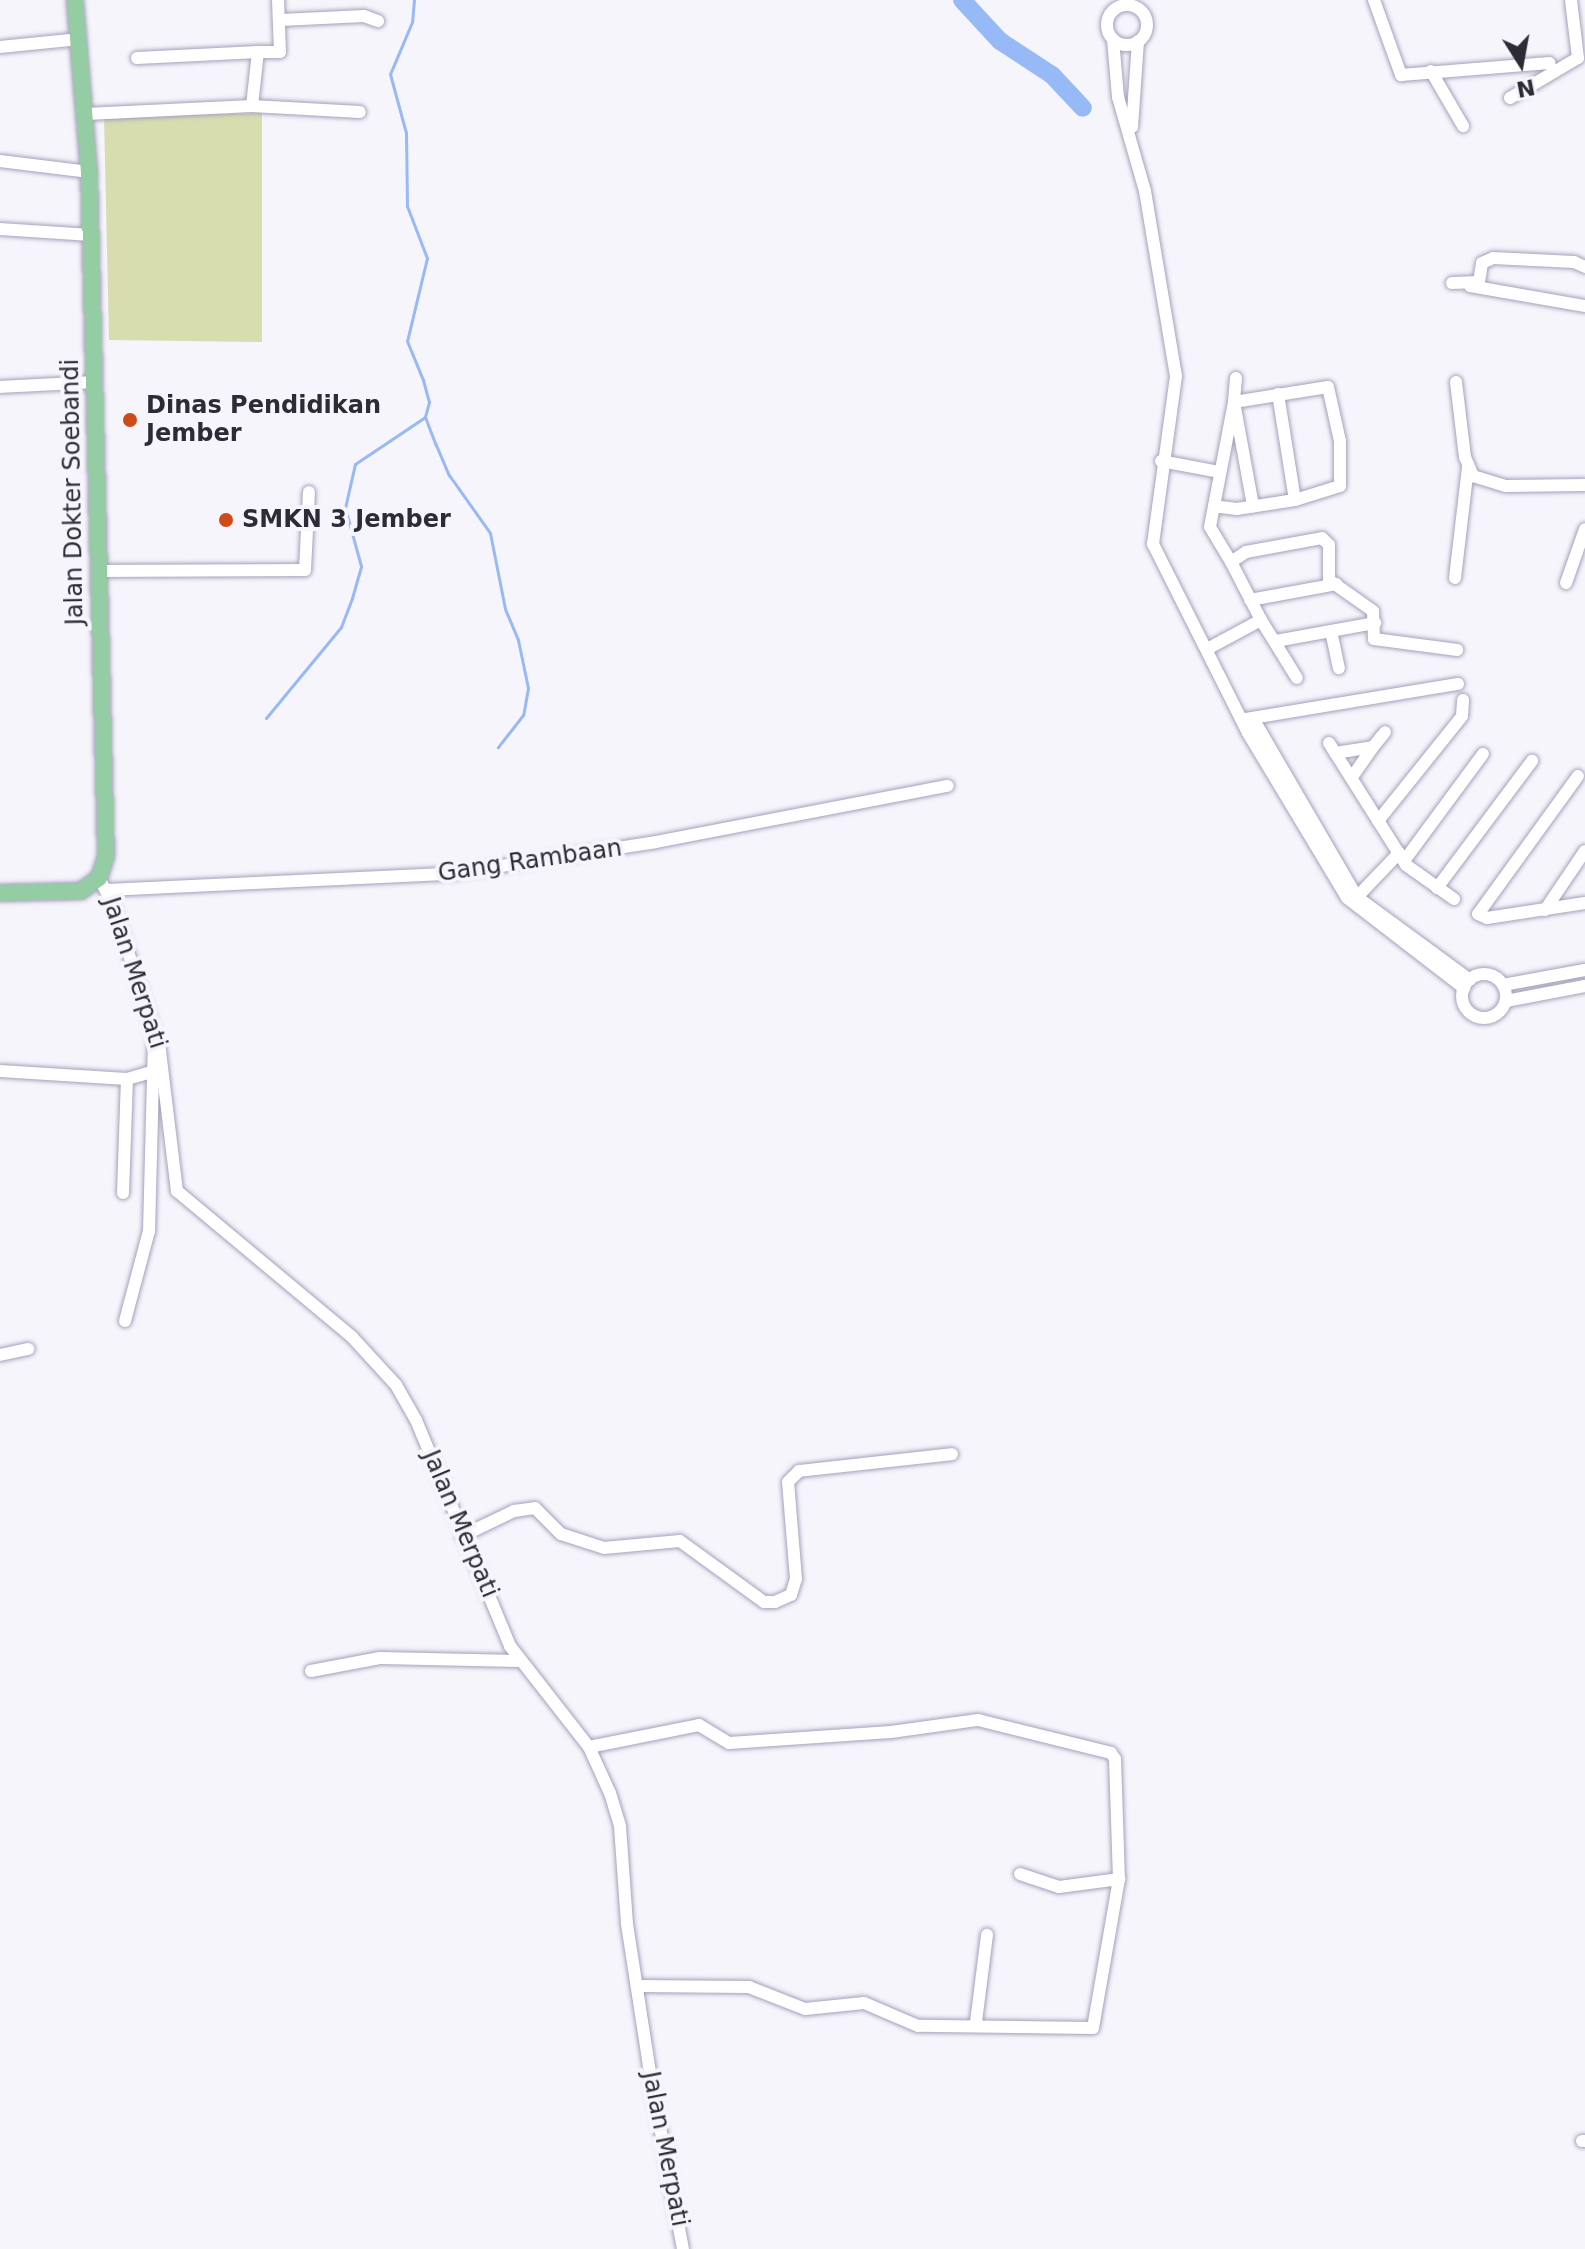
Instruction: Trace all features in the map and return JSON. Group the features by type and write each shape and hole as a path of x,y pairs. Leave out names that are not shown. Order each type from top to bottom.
{"main road":[{"name":"Jalan Dokter Soebandi","path":"75,0 86,114 91,235 106,856 103,884"},
{"path":"0,893 81,891 103,884"}],"street":[{"path":"137,58 258,52 279,54 281,20 278,0"},
{"path":"1374,0 1401,75 1550,63"},
{"path":"1510,98 1578,58 1571,0"},
{"path":"1131,130 1138,41 1146,29 1141,5 1118,3 1107,19 1113,39 1118,97 1131,130 1176,376 1161,461 1153,544 1246,719 1248,733 1353,905 1467,984"},
{"path":"281,20 364,16 378,21"},
{"path":"0,47 80,39"},
{"path":"1113,39 1123,44 1138,41"},
{"path":"252,106 258,52"},
{"path":"1431,71 1463,126"},
{"path":"86,114 252,106 360,112"},
{"path":"0,161 89,172"},
{"path":"0,229 91,235"},
{"path":"1585,267 1574,262 1493,258 1482,263 1479,282 1452,283 1585,306"},
{"path":"1236,378 1210,527 1297,678"},
{"path":"0,387 94,382"},
{"path":"1455,578 1468,467 1456,382"},
{"path":"1214,506 1253,506 1295,500 1329,493 1341,483 1333,397 1328,387 1234,402"},
{"path":"1278,394 1295,500"},
{"path":"1234,402 1253,506"},
{"path":"1161,461 1220,472"},
{"path":"1468,467 1484,482 1506,486 1585,485"},
{"path":"99,571 305,570 309,492"},
{"path":"1566,583 1585,529"},
{"path":"1231,562 1246,552 1322,538 1329,545 1329,580 1373,611 1374,639 1457,650"},
{"path":"1250,600 1337,584"},
{"path":"1209,648 1261,620"},
{"path":"1276,641 1375,623"},
{"path":"1331,631 1339,668"},
{"path":"1246,719 1458,684"},
{"path":"1378,821 1462,716 1463,700"},
{"path":"1246,719 1258,727 1357,897 1467,984"},
{"path":"1351,778 1385,732"},
{"path":"1373,747 1332,748 1402,857 1454,899"},
{"path":"1357,897 1402,857 1483,754"},
{"path":"1437,888 1532,761"},
{"path":"1578,776 1478,914 1487,918 1585,903"},
{"name":"Gang Rambaan","path":"103,884 450,874 656,842 948,786"},
{"path":"1545,910 1585,851"},
{"name":"Jalan Merpati","path":"103,884 166,1077 177,1191 300,1292 384,1370 416,1420 462,1536 519,1661 589,1747 620,1826 637,1986 683,2249"},
{"path":"1503,985 1585,970"},
{"path":"1467,984 1489,975 1503,985 1506,1001"},
{"path":"1467,984 1466,1008 1480,1017 1496,1014 1506,1001 1585,986"},
{"path":"125,1321 149,1231 151,1072 155,1037"},
{"path":"0,1071 127,1079 151,1072"},
{"path":"123,1193 127,1079"},
{"path":"0,1355 28,1349"},
{"path":"462,1536 514,1511 535,1508 561,1534 604,1548 680,1541 764,1602 775,1602 791,1595 796,1579 788,1482 799,1471 952,1454"},
{"path":"311,1671 380,1658 519,1661"},
{"path":"589,1747 699,1725 729,1743 998,1722 1114,1755 1119,1879 1095,2026 976,2022 909,2024 864,2003 792,2008 749,1987 637,1986"},
{"path":"1020,1874 1059,1887 1119,1879"},
{"path":"976,2022 987,1935"}],"green space":[{"path":"262,113 262,342 109,340 104,117"}],"waterway":[{"path":"414,0 412,22 390,74 406,133 407,206 427,258 407,341 423,380 429,402 425,417 436,445 449,475 490,533 505,609 518,640 528,688 523,715 498,747"},
{"path":"962,0 1000,41 1052,75 1083,108"},
{"path":"266,718 341,627 352,598 361,566 345,508 355,464 425,417"}],"place":[{"name":"Dinas Pendidikan Jember","path":"130,420"},
{"name":"SMKN 3 Jember","path":"226,520"}]}
